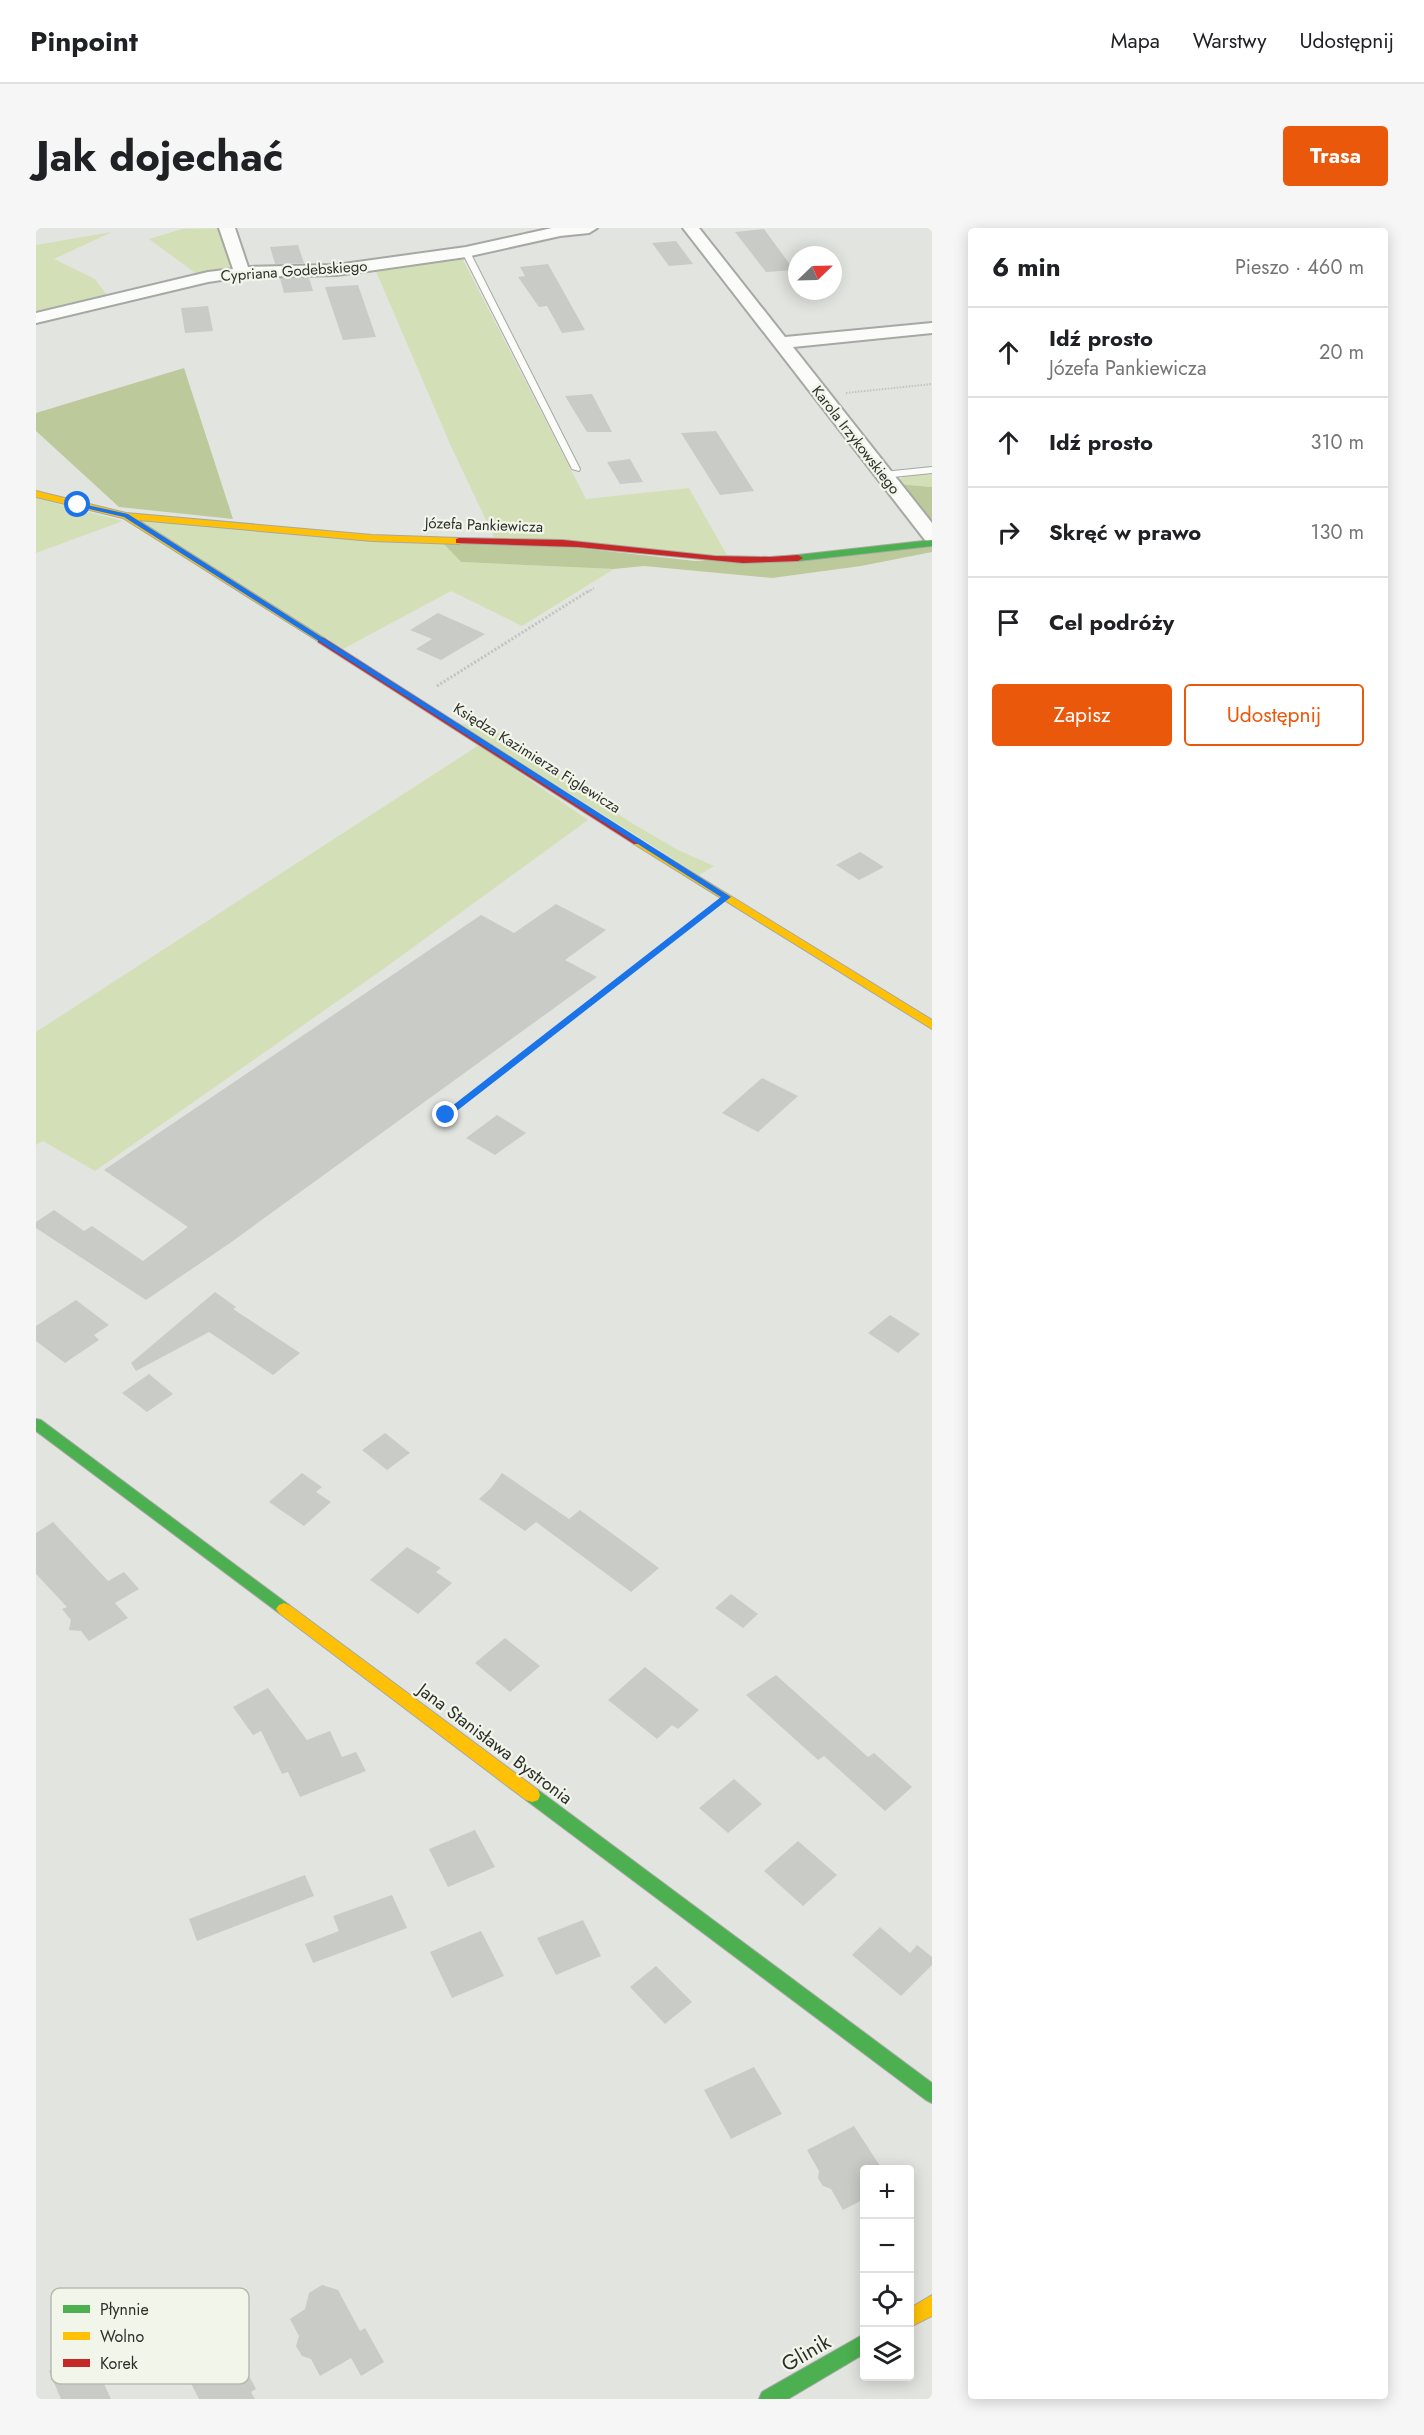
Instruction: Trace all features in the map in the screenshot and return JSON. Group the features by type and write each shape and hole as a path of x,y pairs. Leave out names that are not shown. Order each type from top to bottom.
{"street":[{"path":"228,228 242,272"},
{"name":"Cypriana Godebskiego","path":"36,318 208,277 242,272 336,270 466,252 560,231 589,228"},
{"name":"Karola Irzykowskiego","path":"691,228 932,536"},
{"path":"780,343 932,328"},
{"name":"Józefa Pankiewicza","path":"36,494 126,516 372,538 578,544 723,560 775,561 932,543"},
{"name":"Księdza Kazimierza Figlewicza","path":"126,516 932,1025"},
{"name":"Jana Stanisława Bystronia","path":"36,1424 932,2094"},
{"path":"914,2315 932,2305"},
{"name":"Glinik","path":"769,2399 860,2346"}],"lane":[{"path":"466,252 576,469"},
{"path":"883,475 932,470"}],"path":[{"path":"820,395 932,384"},
{"path":"415,700 594,588"},
{"path":"446,1115 727,897"}],"green space":[{"path":"223,228 233,259 229,267 198,275 149,239 182,229"},
{"path":"112,232 54,259 95,279 108,297 36,315 36,245"},
{"path":"461,256 586,499 689,488 728,557 494,537 450,444 375,269"},
{"path":"184,368 233,519 119,507 36,431 36,413"},
{"path":"932,473 932,487 896,484 895,481 908,475"},
{"path":"896,484 932,487 932,530"},
{"path":"36,498 123,521 36,553"},
{"path":"140,520 442,542 461,562 614,569 522,626 451,591 343,649"},
{"path":"442,542 579,548 695,561 932,546 932,552 861,566 772,578 644,566 614,569 461,562"},
{"path":"456,722 496,732 630,822 678,850 714,866 699,875"},
{"path":"479,745 588,820 382,970 95,1171 43,1141 36,1145 36,1032"}],"building":[{"path":"764,229 788,262 788,270 766,272 735,232"},
{"path":"676,241 693,264 669,266 652,243"},
{"path":"298,245 304,263 275,264 270,247"},
{"path":"548,264 585,330 562,333 547,306 539,307 518,277 525,276 520,267"},
{"path":"280,278 309,278 313,291 284,293"},
{"path":"358,285 376,337 343,340 325,287"},
{"path":"208,306 213,331 185,333 181,308"},
{"path":"592,394 612,432 587,432 565,396"},
{"path":"716,431 754,491 720,495 681,433"},
{"path":"630,459 643,482 620,484 607,462"},
{"path":"438,613 485,634 441,660 416,649 432,639 410,630"},
{"path":"860,852 884,867 859,880 836,865"},
{"path":"556,904 606,930 565,960 597,977 230,1243 146,1300 36,1228 36,1222 54,1210 84,1231 92,1226 143,1261 188,1227 104,1170 481,915 514,933"},
{"path":"762,1078 798,1096 758,1132 722,1113"},
{"path":"497,1115 526,1133 495,1155 466,1138"},
{"path":"215,1292 236,1307 233,1309 300,1353 273,1375 209,1332 136,1371 131,1363"},
{"path":"76,1300 109,1325 94,1335 99,1340 65,1363 36,1341 36,1326"},
{"path":"890,1315 920,1334 898,1353 868,1333"},
{"path":"149,1374 173,1394 147,1412 122,1393"},
{"path":"385,1433 410,1453 387,1470 362,1450"},
{"path":"302,1473 322,1487 316,1492 331,1502 304,1526 269,1502"},
{"path":"502,1473 569,1519 580,1510 659,1568 631,1592 536,1522 525,1531 479,1499"},
{"path":"53,1522 108,1581 124,1572 139,1589 115,1603 128,1618 89,1641 81,1631 69,1630 71,1620 62,1609 67,1607 36,1574 36,1533"},
{"path":"407,1547 441,1568 436,1572 452,1583 418,1614 370,1580"},
{"path":"731,1594 758,1614 743,1628 715,1608"},
{"path":"505,1638 540,1666 510,1692 475,1663"},
{"path":"645,1667 699,1710 678,1729 672,1725 657,1739 608,1700"},
{"path":"776,1675 868,1757 874,1753 912,1787 885,1811 824,1756 818,1760 746,1695"},
{"path":"268,1688 307,1740 330,1731 342,1757 356,1752 366,1771 300,1797 288,1772 282,1774 261,1731 253,1735 233,1707"},
{"path":"734,1779 762,1804 728,1833 699,1808"},
{"path":"475,1830 495,1867 448,1887 429,1849"},
{"path":"798,1841 837,1875 803,1906 764,1871"},
{"path":"305,1875 314,1896 197,1941 189,1919"},
{"path":"392,1895 407,1928 313,1963 305,1944 339,1931 333,1916"},
{"path":"583,1920 601,1956 556,1975 537,1938"},
{"path":"880,1927 910,1953 917,1945 932,1957 932,1965 901,1996 852,1955"},
{"path":"481,1931 504,1976 452,1998 430,1952"},
{"path":"656,1966 692,2002 665,2024 630,1987"},
{"path":"754,2067 782,2114 731,2139 704,2090"},
{"path":"854,2126 879,2165 860,2165 860,2201 843,2210 831,2189 823,2186 818,2178 819,2171 807,2150"},
{"path":"322,2285 338,2290 360,2331 365,2328 384,2362 361,2376 351,2358 320,2376 311,2359 302,2356 296,2346 299,2336 290,2319 305,2309 309,2293"},
{"path":"249,2376 256,2389 251,2392 255,2399 199,2399 191,2384 249,2384"},
{"path":"55,2384 104,2384 111,2399 61,2399"}],"traffic: fast":[{"path":"798,558 932,543"},
{"path":"36,1424 284,1609"},
{"path":"532,1795 932,2094"},
{"path":"769,2399 860,2346"}],"traffic: slow":[{"path":"36,494 126,516 372,538 459,541"},
{"path":"126,516 321,640"},
{"path":"638,842 932,1025"},
{"path":"284,1609 532,1795"},
{"path":"914,2316 932,2305"}],"traffic: jam":[{"path":"459,541 578,544 715,559 798,558"},
{"path":"321,640 638,842"}],"route":[{"path":"78,505 126,516 727,897 446,1115"}]}
